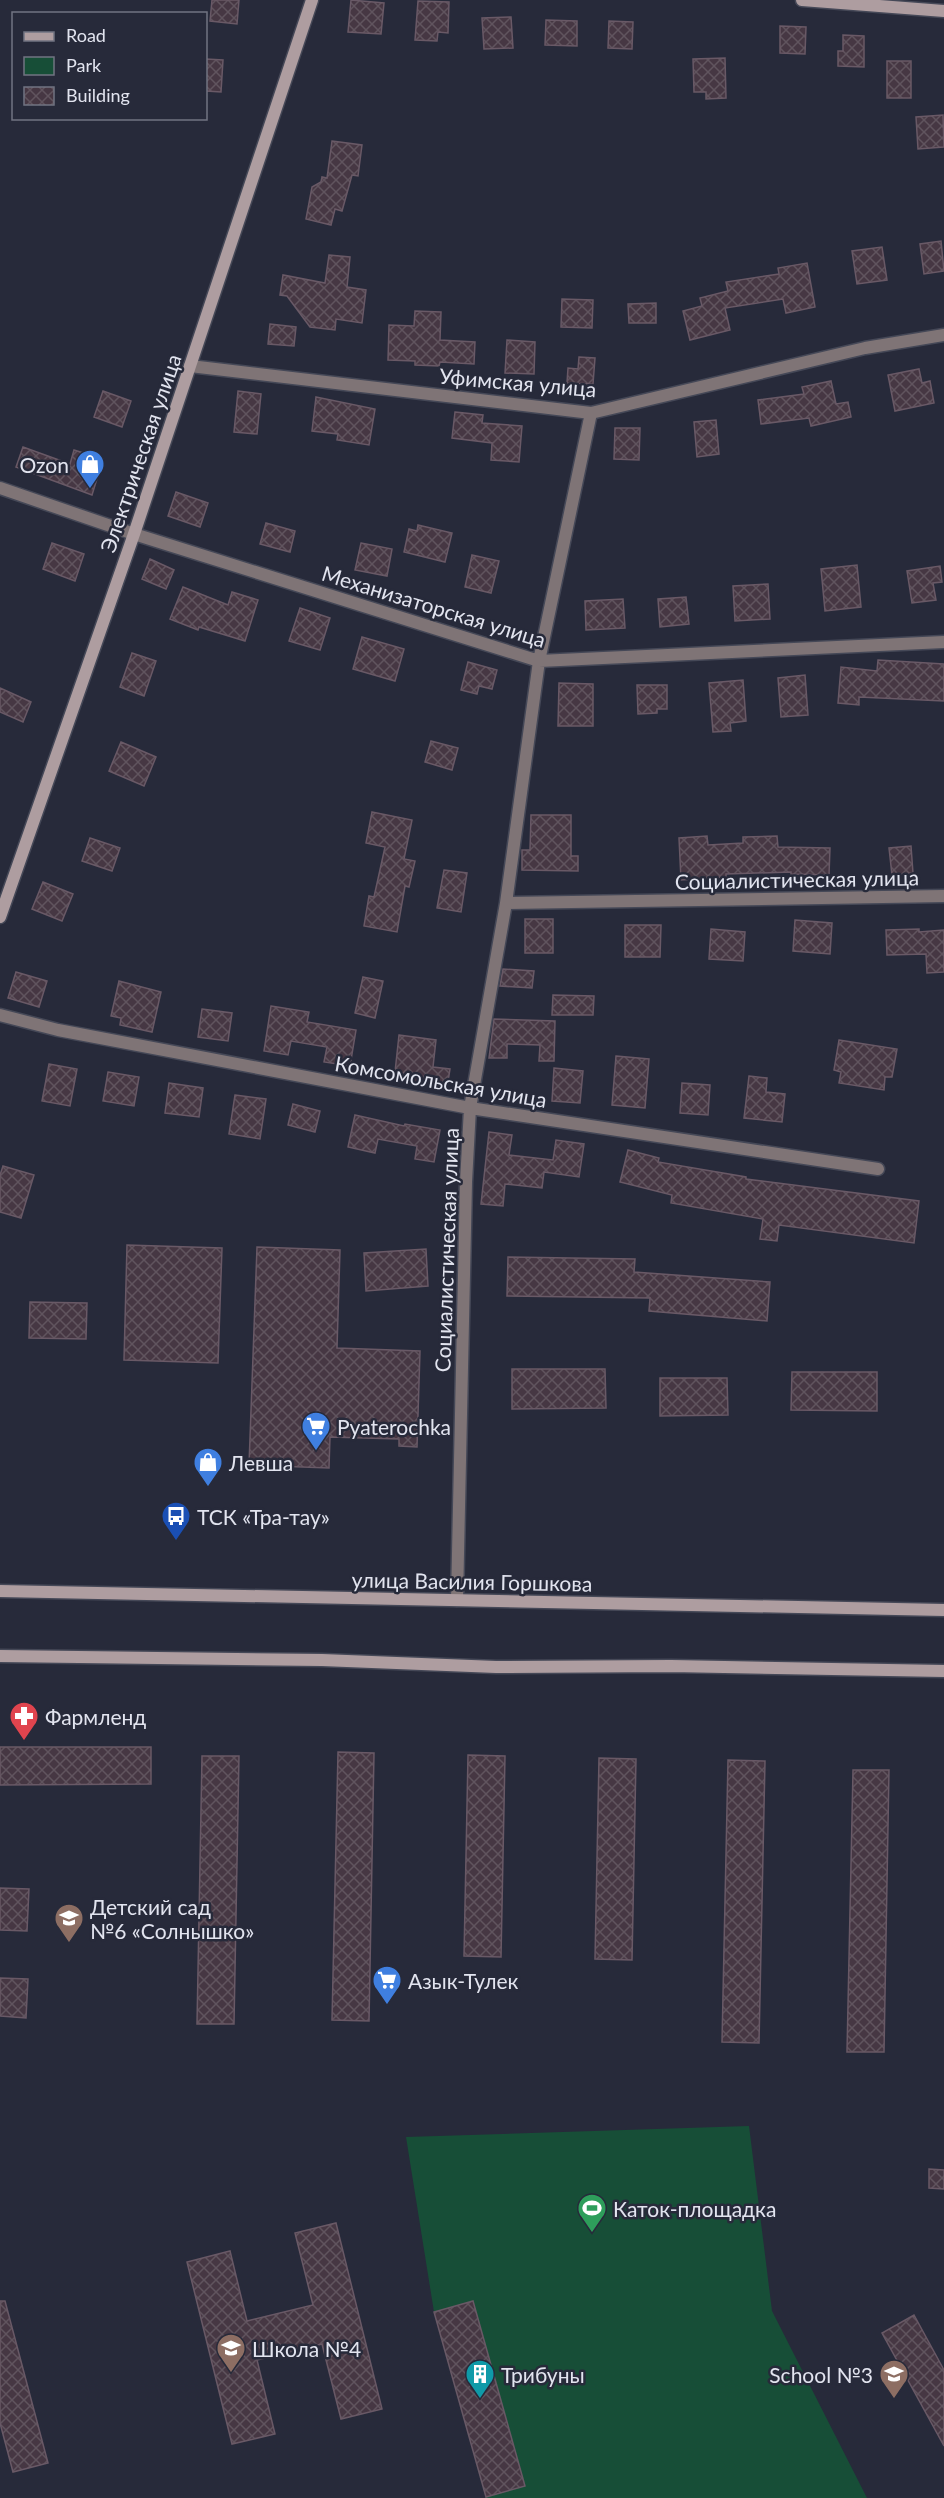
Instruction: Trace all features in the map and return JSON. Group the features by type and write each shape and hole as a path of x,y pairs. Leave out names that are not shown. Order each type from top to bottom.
{"main road":[{"name":"Электрическая улица","path":"0,917 134,534 312,0"},
{"path":"802,0 944,11"},
{"name":"улица Василия Горшкова","path":"0,1591 944,1610"},
{"path":"0,1656 322,1660 496,1666 944,1671"}],"street":[{"name":"Уфимская улица","path":"190,366 591,413 865,348 944,335"},
{"name":"Социалистическая улица","path":"457,1600 466,1182 470,1108 506,903 539,661 591,413"},
{"name":"Механизаторская улица","path":"0,488 134,534 539,661 944,642"},
{"name":"Социалистическая улица","path":"506,903 944,896"},
{"name":"Комсомольская улица","path":"0,1015 58,1030 470,1108 878,1169"}],"green space":[{"path":"749,2126 772,2311 867,2498 486,2498 434,2312 406,2137"}],"building":[{"path":"212,0 239,0 237,24 210,21"},
{"path":"351,0 384,3 381,34 348,32"},
{"path":"418,1 449,2 448,33 438,32 437,41 415,40"},
{"path":"511,17 513,48 484,49 482,18"},
{"path":"546,20 577,21 577,46 545,45"},
{"path":"609,21 633,22 632,49 608,48"},
{"path":"780,26 806,27 805,54 780,53"},
{"path":"843,35 864,36 864,67 838,66 838,51 843,51"},
{"path":"725,58 726,98 706,99 706,92 694,92 693,59"},
{"path":"207,59 223,60 221,92 207,91"},
{"path":"887,61 911,61 911,98 887,98"},
{"path":"943,115 944,147 918,149 916,117"},
{"path":"332,141 362,145 358,176 352,175 342,211 335,209 331,225 306,219 312,187 321,182 322,177 327,178"},
{"path":"941,241 944,271 924,274 920,244"},
{"path":"882,247 887,280 857,284 852,251"},
{"path":"329,255 350,257 347,287 366,290 362,323 336,319 335,330 310,327 287,296 280,295 283,275 325,283"},
{"path":"807,263 815,307 786,313 783,299 725,308 730,330 690,340 683,311 702,306 700,298 728,291 726,282 779,274 778,268"},
{"path":"562,299 593,300 592,328 561,327"},
{"path":"656,303 656,323 629,323 628,304"},
{"path":"415,311 441,312 440,340 475,342 474,364 440,362 439,366 415,365 415,361 388,360 389,325 414,326"},
{"path":"270,324 296,327 294,346 268,344"},
{"path":"507,340 535,342 534,374 505,373"},
{"path":"579,357 595,358 593,384 567,383 568,368 578,369"},
{"path":"919,369 922,383 930,381 934,403 895,411 888,375"},
{"path":"831,381 836,404 848,402 851,417 811,426 809,418 761,424 758,400 804,394 802,387"},
{"path":"103,391 131,401 122,427 94,417"},
{"path":"238,391 261,394 257,434 234,432"},
{"path":"316,397 375,409 369,445 337,440 338,434 312,431"},
{"path":"455,412 483,415 482,423 522,426 519,462 491,460 492,443 452,438"},
{"path":"716,420 719,454 697,457 694,422"},
{"path":"615,428 640,428 639,460 614,459"},
{"path":"23,447 70,464 74,450 103,459 92,495 16,467"},
{"path":"176,492 208,503 200,527 168,516"},
{"path":"266,523 295,531 290,552 260,544"},
{"path":"418,525 452,533 445,562 404,552 409,529 417,531"},
{"path":"52,543 84,554 75,581 43,569"},
{"path":"361,543 392,549 387,576 355,570"},
{"path":"472,555 499,561 491,593 465,587"},
{"path":"150,559 174,570 166,589 142,579"},
{"path":"857,565 861,607 825,611 821,569"},
{"path":"940,566 942,582 933,583 936,600 912,603 907,571"},
{"path":"768,584 770,619 735,621 733,586"},
{"path":"183,587 228,605 232,592 258,600 245,641 199,627 198,630 170,619"},
{"path":"686,597 689,624 660,627 658,599"},
{"path":"623,599 625,628 586,630 585,601"},
{"path":"300,608 330,618 320,650 289,641"},
{"path":"362,637 404,649 395,681 353,669"},
{"path":"132,653 156,661 144,696 120,687"},
{"path":"878,660 944,664 944,701 859,697 859,705 838,703 841,667 877,671"},
{"path":"468,662 497,670 492,689 479,686 477,694 461,690"},
{"path":"805,675 808,715 781,717 778,678"},
{"path":"743,680 746,721 730,723 731,731 713,732 709,683"},
{"path":"559,683 593,684 593,726 558,726"},
{"path":"637,685 667,685 667,709 657,709 657,713 638,714"},
{"path":"0,688 31,702 23,722 0,712"},
{"path":"431,741 458,748 452,770 425,762"},
{"path":"121,742 156,757 144,786 109,771"},
{"path":"372,812 412,820 404,859 415,861 409,887 405,886 397,932 364,926 369,896 374,897 385,847 366,843"},
{"path":"531,815 571,815 571,856 578,856 578,871 522,870 522,850 530,850"},
{"path":"707,836 708,845 743,843 743,837 777,836 778,847 830,848 829,875 791,874 791,872 726,874 726,877 681,880 679,838"},
{"path":"90,838 120,848 112,871 82,861"},
{"path":"911,846 913,873 892,875 889,848"},
{"path":"444,870 467,873 461,912 437,908"},
{"path":"43,882 73,894 62,921 32,909"},
{"path":"525,919 553,919 553,953 525,953"},
{"path":"795,920 832,923 830,954 793,951"},
{"path":"625,925 661,925 660,957 625,957"},
{"path":"711,929 745,932 743,961 709,959"},
{"path":"919,929 919,932 944,930 944,972 927,973 926,954 887,955 886,930"},
{"path":"503,969 534,971 532,988 500,986"},
{"path":"16,972 47,981 39,1007 8,998"},
{"path":"363,977 383,981 375,1018 355,1013"},
{"path":"119,981 161,992 152,1032 120,1025 121,1018 111,1016"},
{"path":"553,995 594,996 593,1015 552,1015"},
{"path":"271,1006 309,1012 307,1022 356,1030 350,1066 324,1062 327,1047 291,1041 288,1055 264,1051"},
{"path":"202,1009 232,1013 228,1041 198,1037"},
{"path":"494,1019 555,1021 554,1061 539,1061 540,1045 507,1044 507,1058 489,1058"},
{"path":"399,1035 436,1040 433,1067 450,1069 447,1088 409,1083 410,1074 395,1072"},
{"path":"839,1040 897,1049 892,1077 885,1077 884,1090 839,1083 841,1072 834,1070"},
{"path":"616,1056 649,1059 645,1108 612,1105"},
{"path":"49,1064 77,1069 70,1106 42,1101"},
{"path":"554,1068 583,1071 580,1103 552,1101"},
{"path":"108,1072 139,1077 134,1106 103,1101"},
{"path":"749,1076 767,1078 766,1092 785,1094 782,1122 744,1118"},
{"path":"169,1083 203,1088 199,1117 165,1113"},
{"path":"682,1083 710,1085 708,1115 680,1113"},
{"path":"235,1095 266,1099 260,1139 229,1134"},
{"path":"293,1104 320,1111 315,1132 288,1125"},
{"path":"355,1115 404,1126 405,1124 440,1130 434,1162 415,1159 417,1146 378,1139 375,1153 348,1147"},
{"path":"489,1132 512,1135 509,1155 553,1160 556,1140 584,1144 579,1177 544,1172 542,1188 505,1184 503,1206 481,1204"},
{"path":"628,1150 659,1158 658,1162 746,1177 746,1179 919,1201 914,1243 779,1225 777,1241 760,1239 763,1219 671,1203 672,1195 620,1182"},
{"path":"3,1166 34,1175 21,1218 0,1212 0,1175"},
{"path":"127,1245 222,1248 218,1363 124,1360"},
{"path":"257,1247 340,1250 337,1348 420,1351 417,1447 399,1446 399,1439 330,1437 329,1468 249,1465"},
{"path":"426,1249 428,1286 366,1291 364,1253"},
{"path":"508,1257 635,1259 634,1272 770,1282 767,1321 649,1311 650,1298 507,1296"},
{"path":"30,1302 87,1303 86,1339 29,1338"},
{"path":"512,1369 605,1369 606,1408 512,1409"},
{"path":"792,1372 877,1372 877,1411 791,1410"},
{"path":"660,1378 727,1378 728,1415 660,1416"},
{"path":"0,1747 151,1747 151,1784 0,1785"},
{"path":"338,1752 374,1753 369,2021 332,2020"},
{"path":"468,1755 505,1756 501,1957 464,1956"},
{"path":"202,1756 239,1756 234,2024 197,2024"},
{"path":"599,1758 636,1759 632,1960 595,1959"},
{"path":"728,1760 765,1761 759,2043 722,2042"},
{"path":"853,1770 889,1770 884,2052 847,2052"},
{"path":"0,1888 29,1889 27,1931 0,1930"},
{"path":"0,1978 28,1979 26,2018 0,2016"},
{"path":"929,2169 944,2170 944,2189 929,2188"},
{"path":"336,2223 382,2409 341,2419 322,2344 257,2360 275,2434 232,2444 187,2262 230,2251 247,2321 313,2305 295,2233"},
{"path":"0,2301 5,2301 48,2463 13,2472 0,2423"},
{"name":"Трибуны","path":"473,2301 525,2486 486,2497 434,2312"},
{"path":"914,2315 944,2370 944,2446 882,2333"}],"place":[{"name":"Ozon","path":"90,490"},
{"name":"Pyaterochka","path":"316,1452"},
{"name":"Левша","path":"208,1488"},
{"name":"ТСК «Тра-тау»","path":"176,1542"},
{"name":"Фармленд","path":"24,1742"},
{"name":"Детский сад №6 «Солнышко»","path":"69,1944"},
{"name":"Азык-Тулек","path":"387,2006"},
{"name":"Каток-площадка","path":"592,2234"},
{"name":"Школа №4","path":"231,2374"},
{"name":"Трибуны","path":"480,2400"},
{"name":"School №3","path":"894,2400"}]}
